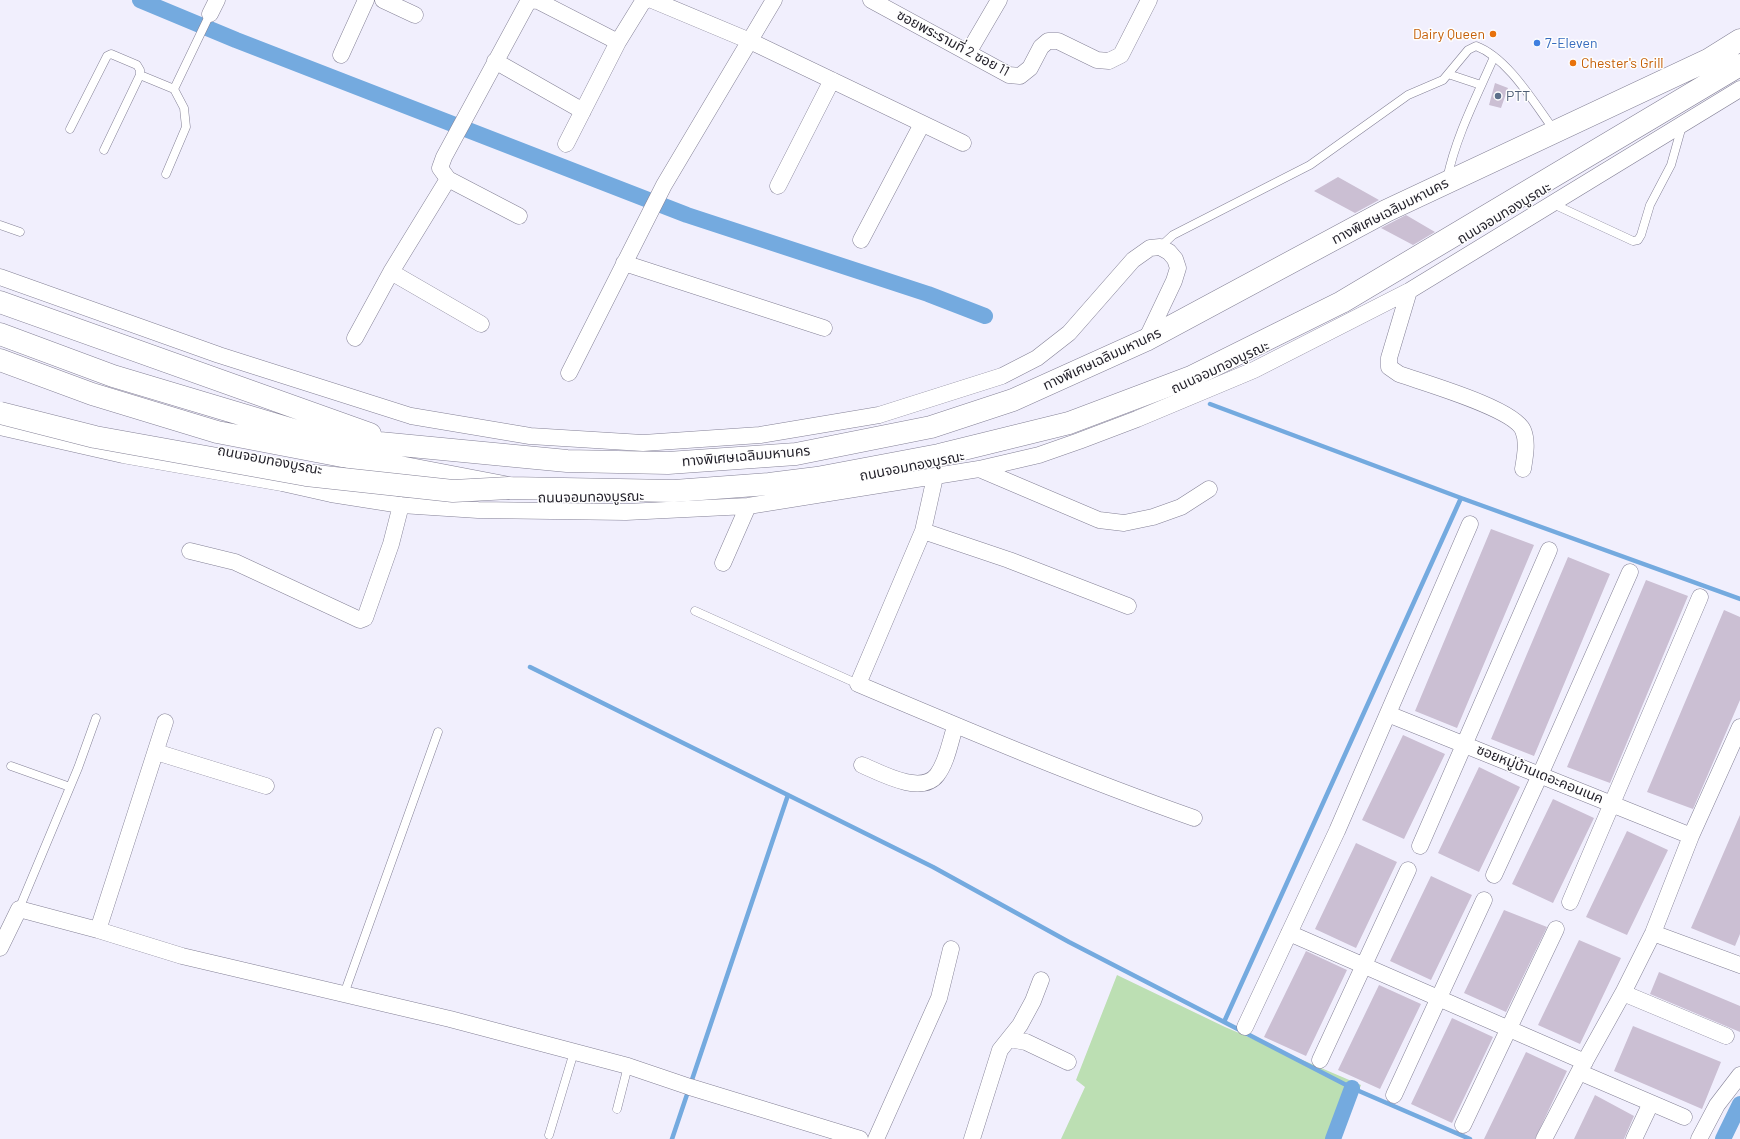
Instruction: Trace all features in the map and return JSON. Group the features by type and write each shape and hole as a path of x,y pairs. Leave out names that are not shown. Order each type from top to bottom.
{"highway":[{"name":"ทางพิเศษเฉลิมมหานคร","path":"405,446 567,461 668,463 796,454 931,427 1013,400 1146,340 1322,244 1446,182 1708,60 1740,40"},
{"name":"ทางพิเศษเฉลิมมหานคร","path":"509,488 674,491 769,484 817,478 939,455 1069,423 1191,377 1342,302 1740,66"},
{"path":"0,302 405,446"},
{"path":"0,334 113,376 317,437 405,446"},
{"path":"0,360 92,394 217,432 509,488"},
{"path":"0,413 95,437 306,475 453,491 509,488"}],"street":[{"path":"341,55 366,0"},
{"path":"383,0 415,15"},
{"path":"519,216 448,179 440,168 464,118 528,0 538,1 618,42"},
{"path":"566,144 618,42 642,2 646,0"},
{"path":"652,0 750,41 963,143"},
{"path":"569,373 664,185 774,0"},
{"name":"ซอยพระรามที่ 2 ซอย 11","path":"871,0 1009,75 1014,76 1020,76 1030,68 1041,47 1048,41 1058,41 1097,60 1109,61 1121,55 1149,0"},
{"path":"968,53 999,0"},
{"path":"495,61 583,111"},
{"name":"ถนนจอมทองบูรณะ","path":"0,406 59,420 278,463 512,497 580,499 639,496 706,496 847,478 938,463 1080,424 1181,387 1299,329 1479,228 1740,71"},
{"path":"778,186 832,80"},
{"name":"ถนนจอมทองบูรณะ","path":"0,427 123,455 282,483 331,494 401,505 478,510 618,512 748,506 979,469 1039,455 1137,419 1254,370 1409,291 1740,89"},
{"path":"861,240 922,124"},
{"path":"355,338 391,272 448,179"},
{"path":"0,277 219,355 411,416 530,436 643,442 760,435 879,414 1002,376 1037,358 1069,333 1133,260 1150,248 1160,248 1169,252 1175,259 1178,268 1174,281 1146,340"},
{"path":"624,263 824,328"},
{"path":"391,272 481,324"},
{"path":"1409,291 1389,358 1389,367 1399,374 1491,407 1516,421 1522,429 1526,443 1523,469"},
{"path":"979,469 1099,520 1124,523 1152,517 1181,507 1209,489"},
{"path":"935,477 923,531 858,684 955,727 1079,774 1099,784 1194,818"},
{"path":"190,551 235,562 360,620 365,618 391,544 401,505"},
{"path":"723,564 748,506"},
{"path":"1245,1027 1337,831 1470,524"},
{"path":"923,531 1009,560 1128,606"},
{"path":"1420,846 1549,550"},
{"path":"1494,875 1630,572"},
{"path":"1570,902 1700,597"},
{"name":"ซอยหมู่บ้านเดอะคอนเนค","path":"1388,714 1692,836"},
{"path":"98,930 165,722"},
{"path":"1544,1139 1623,993 1653,933 1692,836 1740,726"},
{"path":"862,765 899,781 912,784 926,782 936,777 945,759 955,727"},
{"path":"156,752 266,786"},
{"path":"1320,1060 1408,870"},
{"path":"1394,1094 1484,900"},
{"path":"0,948 19,909 98,930 182,956 455,1021 628,1066 860,1139"},
{"path":"1463,1125 1556,930"},
{"path":"1289,933 1509,1029 1651,1103 1684,1117"},
{"path":"1653,933 1739,961"},
{"path":"876,1139 939,998 951,949"},
{"path":"972,1139 1000,1050 1020,1025 1033,1001 1041,980"},
{"path":"1623,993 1726,1036"},
{"path":"1009,1039 1026,1042 1068,1062"},
{"path":"1699,1139 1717,1105 1740,1075"},
{"path":"1634,1139 1651,1103"}],"lane":[{"path":"174,90 214,7"},
{"path":"1160,248 1172,235 1310,165 1408,95 1443,80 1468,50 1476,46 1486,50 1516,78 1554,131"},
{"path":"70,129 106,56 111,54 137,65 140,70 140,75 104,150"},
{"path":"1446,182 1451,159 1464,122 1494,57"},
{"path":"1448,74 1481,85"},
{"path":"140,75 174,90 184,108 186,127 166,174"},
{"path":"1551,203 1633,241 1638,240 1641,235 1650,205 1672,165 1683,123"},
{"path":"0,225 20,232"},
{"path":"695,611 858,684"},
{"path":"19,909 70,787 96,718"},
{"path":"344,994 438,732"},
{"path":"11,766 70,787"},
{"path":"549,1135 574,1052"},
{"path":"617,1109 628,1066"}],"green space":[{"path":"1117,975 1225,1027 1361,1085 1340,1139 1061,1139 1085,1087 1076,1080"}],"building":[{"name":"PTT","path":"1495,83 1508,88 1501,108 1489,105"},
{"path":"1338,177 1379,200 1355,213 1314,191"},
{"path":"1406,215 1435,232 1413,245 1381,228"},
{"path":"1491,529 1534,545 1457,728 1415,711"},
{"path":"1568,557 1610,574 1534,756 1491,739"},
{"path":"1646,580 1688,596 1610,783 1567,767"},
{"path":"1724,610 1740,617 1740,700 1693,809 1647,792"},
{"path":"1403,735 1445,754 1404,839 1362,820"},
{"path":"1479,767 1520,787 1479,872 1438,853"},
{"path":"1553,799 1594,818 1553,903 1512,884"},
{"path":"1740,815 1740,934 1735,946 1691,928"},
{"path":"1627,831 1668,850 1627,935 1586,917"},
{"path":"1356,843 1397,862 1356,948 1315,929"},
{"path":"1431,876 1472,895 1431,980 1390,961"},
{"path":"1504,910 1547,927 1506,1012 1464,993"},
{"path":"1579,940 1621,958 1580,1044 1538,1025"},
{"path":"1306,951 1347,970 1306,1056 1264,1037"},
{"path":"1659,972 1740,1006 1740,1032 1650,994"},
{"path":"1379,985 1421,1004 1380,1089 1338,1070"},
{"path":"1452,1018 1493,1037 1452,1123 1411,1104"},
{"path":"1633,1026 1721,1062 1702,1109 1614,1071"},
{"path":"1526,1052 1567,1071 1535,1139 1484,1139"},
{"path":"1595,1095 1634,1116 1624,1139 1574,1139"}],"waterway":[{"path":"140,0 236,40 687,215 928,294 985,316"},
{"path":"1210,404 1461,498 1740,599"},
{"path":"1224,1022 1461,498"},
{"path":"530,667 933,867 1069,942 1352,1088 1470,1139"},
{"path":"672,1139 788,795"},
{"path":"1333,1139 1352,1088"},
{"path":"1723,1139 1740,1104"},
{"path":"1735,1113 1740,1115"}],"place":[{"name":"Dairy Queen","path":"1493,34"},
{"name":"7-Eleven","path":"1537,43"},
{"name":"Chester's Grill","path":"1573,63"},
{"name":"PTT","path":"1498,96"}]}
